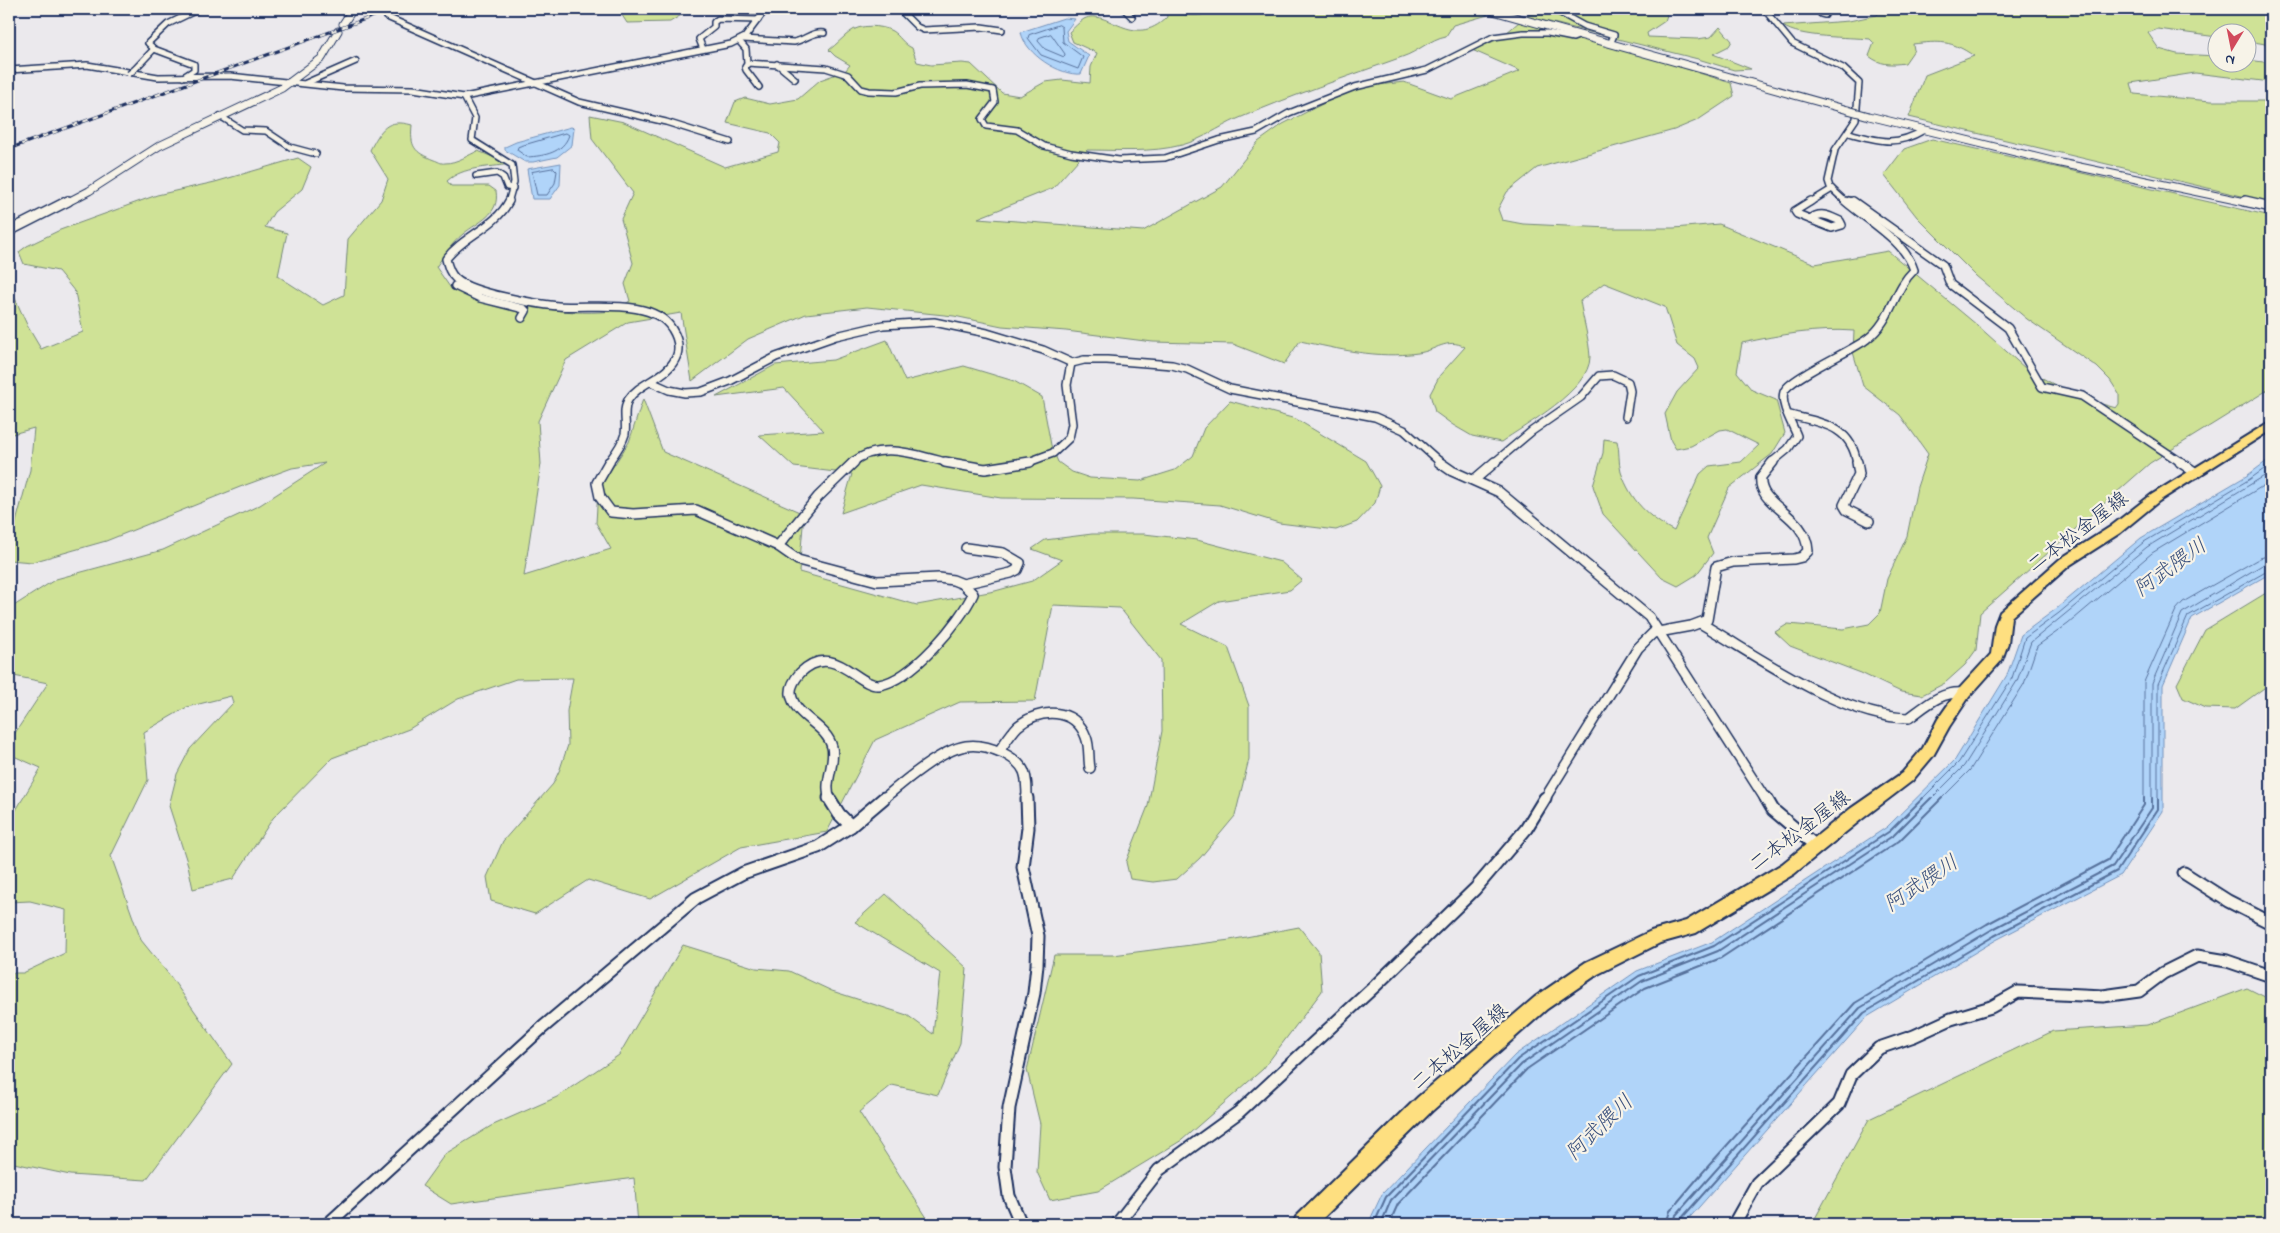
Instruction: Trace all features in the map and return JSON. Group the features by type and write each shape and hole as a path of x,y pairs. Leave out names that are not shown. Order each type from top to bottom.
{"main road":[{"name":"二本松金屋線","path":"1303,1224 1424,1104 1541,1003 1592,968 1657,936 1690,928 1788,868 1817,847 1856,814 1907,777 1928,752 1943,723 1964,693 1997,656 2002,643 2004,615 2046,581 2065,562 2115,530 2155,498 2271,425"}],"street":[{"path":"180,78 194,70 194,64 154,50 148,43 157,33 173,21 199,9"},
{"path":"9,231 89,191 150,150 292,82 322,58 353,9"},
{"path":"741,40 766,9"},
{"path":"899,9 917,27 924,30 981,27 1002,30"},
{"path":"1124,9 1132,17"},
{"path":"1486,9 1924,130 2056,162 2271,207"},
{"path":"1553,9 1584,26 1614,35 1616,37 1611,42"},
{"path":"1117,1224 1158,1170 1239,1112 1375,986 1474,889 1526,829 1638,648 1653,633 1659,630 1700,623 1707,620 1713,575 1716,567 1734,562 1794,559 1802,557 1808,551 1809,544 1806,536 1766,495 1760,482 1762,472 1791,447 1796,439 1796,431 1784,403 1784,392 1793,381 1876,332 1896,303 1910,273 1914,270 1912,260 1839,197 1832,190 1828,181 1837,144 1849,133 1856,119 1859,83 1843,68 1792,43 1764,9"},
{"path":"1821,9 1821,14 1825,15"},
{"path":"387,17 579,102 666,122 730,142"},
{"path":"703,49 700,39 714,27 715,20 727,18 758,20"},
{"path":"9,70 87,65 158,77 230,76 343,88 413,89 464,97 741,40 794,42 801,41 817,32 824,33"},
{"path":"748,63 803,65 835,70 848,75 861,89 869,92 896,92 920,86 982,87 993,90 994,93 995,102 982,120 988,126 1017,130 1044,146 1071,153 1103,159 1154,159 1177,155 1219,140 1256,132 1289,113 1336,93 1427,70 1493,37 1523,33 1548,33 1573,38 1581,35"},
{"path":"741,40 746,49 746,61 748,63 745,67 748,74 758,82 759,87"},
{"path":"129,74 154,50"},
{"path":"305,84 356,61"},
{"path":"777,64 794,80"},
{"path":"464,97 475,118 472,140 491,154 510,161 514,168 514,188 510,201 504,211 468,236 448,255 446,259 450,276 462,284 527,300 556,306 626,308 652,313 671,324 678,344 674,362 636,392 626,404 624,437 598,479 598,489 608,508 619,514 632,515 686,509 696,510 778,546 798,560 877,580 939,578 953,580 963,584 973,594 965,613 915,664 889,684 876,686 840,666 822,662 812,664 806,668 791,686 790,693 796,705 826,735 832,745 832,760 826,781 827,798 840,817 851,826"},
{"path":"220,116 242,130 266,132 290,147 316,154"},
{"path":"1849,133 1894,142 1907,141 1924,130"},
{"path":"476,176 497,173 503,177 506,187 514,188"},
{"path":"1810,219 1797,214 1795,211 1832,190"},
{"path":"1839,197 1857,203 1942,265 1950,284 2008,328 2032,373 2042,387 2082,396 2196,473"},
{"path":"9,223 18,225"},
{"path":"447,269 443,272 451,284 480,298 524,309 526,311 522,318"},
{"path":"651,382 678,393 689,394 715,389 765,362 789,352 878,326 916,321 947,324 1012,340 1054,354 1071,363 1091,360 1180,367 1230,389 1371,415 1398,426 1441,464 1499,492 1637,606 1659,630 1772,810 1817,847"},
{"path":"778,546 842,471 863,456 894,451 915,452 978,470 1028,462 1050,456 1069,437 1072,426 1067,387 1071,363"},
{"path":"1474,480 1532,431 1581,397 1599,376 1613,375 1628,382 1630,396 1625,410 1626,417"},
{"path":"1790,415 1833,426 1847,438 1857,460 1860,474 1844,505 1847,510 1869,520"},
{"path":"963,584 1011,573 1018,570 1020,563 1016,557 1006,554 966,548"},
{"path":"1700,623 1834,700 1884,714 1909,718 1939,696 1953,692 1964,693"},
{"path":"999,751 1017,727 1029,718 1051,712 1064,713 1078,723 1086,736 1090,768"},
{"path":"328,1224 542,1028 623,962 682,908 696,898 743,873 807,853 851,826 901,784 943,755 965,746 999,751 1014,758 1026,772 1028,803 1023,867 1028,898 1034,914 1038,936 1034,993 1009,1108 1005,1167 1008,1196 1021,1224"},
{"path":"2184,873 2228,901 2271,922"},
{"path":"1734,1224 1757,1183 1839,1104 1851,1075 1879,1048 1990,1007 2018,992 2103,996 2139,991 2164,973 2197,956 2227,961 2271,976"}],"green space":[{"path":"618,9 691,9 670,22 627,23"},
{"path":"1212,9 1473,9 1488,15 1453,25 1446,36 1408,55 1237,119 1189,143 1170,148 1147,150 1087,150 1053,188 978,218 1143,231 1222,187 1258,142 1283,124 1342,94 1370,86 1404,82 1451,99 1520,71 1472,50 1499,39 1519,22 1671,64 1731,83 1734,96 1698,120 1674,130 1537,168 1507,192 1498,209 1502,220 1523,224 1610,228 1674,228 1719,224 1815,264 1888,251 1977,325 2026,369 2077,397 2116,408 2119,404 2119,394 2110,380 2097,367 2027,319 1976,276 1917,217 1884,175 1904,149 1932,139 2271,216 2271,388 2150,463 1980,613 1976,650 1965,665 1945,683 1922,695 1901,692 1861,673 1790,646 1775,632 1788,624 1843,629 1869,624 1880,613 1887,579 1907,536 1917,487 1928,454 1900,415 1863,386 1853,352 1854,331 1812,331 1742,343 1737,372 1752,390 1776,400 1785,433 1772,454 1729,488 1707,538 1713,553 1696,575 1678,586 1662,578 1603,514 1593,486 1603,453 1604,439 1617,441 1621,472 1635,500 1648,514 1674,531 1700,474 1709,466 1741,462 1759,445 1727,429 1720,430 1691,446 1676,449 1671,441 1665,414 1677,392 1699,368 1695,359 1677,345 1665,307 1604,283 1580,301 1590,357 1587,369 1579,382 1554,406 1501,442 1472,436 1435,412 1430,394 1440,375 1465,347 1452,343 1424,352 1388,355 1358,352 1300,341 1284,364 1233,344 1153,342 1066,331 1002,326 954,316 867,307 806,314 748,339 692,381 681,313 628,322 566,360 538,421 541,464 524,576 611,549 596,523 598,490 629,442 643,399 663,452 804,514 799,572 917,605 995,591 1032,581 1062,560 1032,549 1045,540 1092,534 1144,534 1197,540 1281,562 1302,580 1290,590 1219,601 1181,624 1228,647 1249,706 1249,759 1235,816 1200,858 1177,879 1153,882 1130,879 1126,862 1148,806 1162,731 1161,660 1120,608 1053,605 1035,701 960,702 875,740 827,832 741,847 650,899 588,880 535,914 491,901 487,877 503,841 553,784 560,769 568,745 567,711 573,678 516,679 458,699 409,729 332,758 273,818 233,879 193,889 188,865 169,806 177,774 190,749 233,703 231,696 187,707 144,732 148,780 111,856 141,940 170,976 232,1064 146,1180 70,1175 9,1162 9,973 23,973 65,953 66,910 30,901 9,902 9,822 41,768 9,754 9,742 48,683 9,675 9,609 56,579 163,550 260,505 325,463 292,468 106,541 32,562 9,560 9,534 15,526 30,470 34,428 9,435 9,285 28,327 41,349 83,332 75,292 58,271 24,264 19,252 27,246 60,230 157,195 215,182 298,158 311,167 302,189 274,212 265,227 287,233 278,276 323,305 344,295 348,239 381,200 388,179 370,150 386,127 391,124 403,123 412,125 412,139 415,148 427,157 440,162 454,162 478,151 510,164 469,170 447,181 451,186 489,186 496,191 495,206 492,212 459,238 448,249 436,267 452,290 545,309 582,312 609,311 630,301 625,284 633,263 621,219 633,193 592,139 590,115 624,122 725,167 778,152 780,143 770,133 727,123 735,102 745,98 770,104 798,99 820,80 845,71 850,65 829,50 854,29 877,27 888,29 912,48 917,62 931,65 971,64 1002,93 1020,96 1045,82 1062,80 1090,83 1091,67 1097,53 1073,42 1069,32 1084,19 1102,18 1121,26 1143,30 1155,26 1167,17 1166,10 1196,16 1213,11"},
{"path":"1548,9 1663,9 1667,15 1665,21 1647,33 1648,37 1697,39 1711,37 1720,27 1732,41 1729,46 1713,54 1751,69 1734,70 1698,59 1525,16"},
{"path":"1882,9 2262,9 2271,12 2271,45 2258,43 2258,22 2208,22 2208,36 2158,29 2148,33 2159,49 2177,54 2208,56 2208,72 2258,72 2258,61 2271,63 2271,82 2195,73 2131,83 2134,94 2211,101 2271,101 2271,203 1909,117 1925,75 1974,56 1952,44 1938,42 1922,43 1913,44 1914,50 1905,63 1886,64 1869,56 1874,43 1870,39 1812,35 1790,30 1783,26 1849,21 1877,15"},
{"path":"887,340 905,381 964,366 1014,381 1042,397 1051,445 1058,462 1072,472 1090,478 1140,481 1175,470 1193,456 1204,428 1230,401 1296,419 1366,461 1380,486 1375,503 1357,522 1336,530 1279,523 1220,505 1133,499 1001,498 921,485 841,513 852,474 794,467 759,435 824,431 784,388 716,397 775,365 833,360"},
{"path":"2271,590 2271,683 2235,709 2205,708 2183,698 2177,684 2205,630"},
{"path":"886,894 967,968 960,1043 938,1095 892,1085 859,1112 931,1224 638,1224 634,1178 451,1204 422,1186 445,1154 491,1126 557,1097 619,1055 683,945 756,968 789,971 832,991 907,1015 933,1034 940,973 855,922"},
{"path":"1299,927 1319,952 1322,991 1263,1069 1182,1140 1098,1191 1050,1200 1037,1172 1040,1124 1027,1070 1054,955 1113,955 1230,940"},
{"path":"2247,988 2271,1000 2271,1224 1812,1224 1869,1119 2053,1031 2148,1025"}],"water":[{"path":"1064,18 1075,19 1066,31 1068,41 1089,56 1081,74 1063,71 1045,62 1029,48 1021,32"},
{"path":"571,127 574,128 572,145 557,157 525,162 505,150 505,147 516,142"},
{"path":"561,163 560,185 550,199 532,199 527,169"},
{"name":"阿武隈川","path":"2271,458 2271,573 2192,618 2163,685 2163,811 2121,875 1996,940 1867,1017 1684,1224 1368,1224 1382,1194 1515,1055 1637,971 1712,942 1887,827 1955,760 2007,675 2021,635 2056,609 2141,538 2248,475"}],"railway":[{"path":"11,148 393,9"}]}
